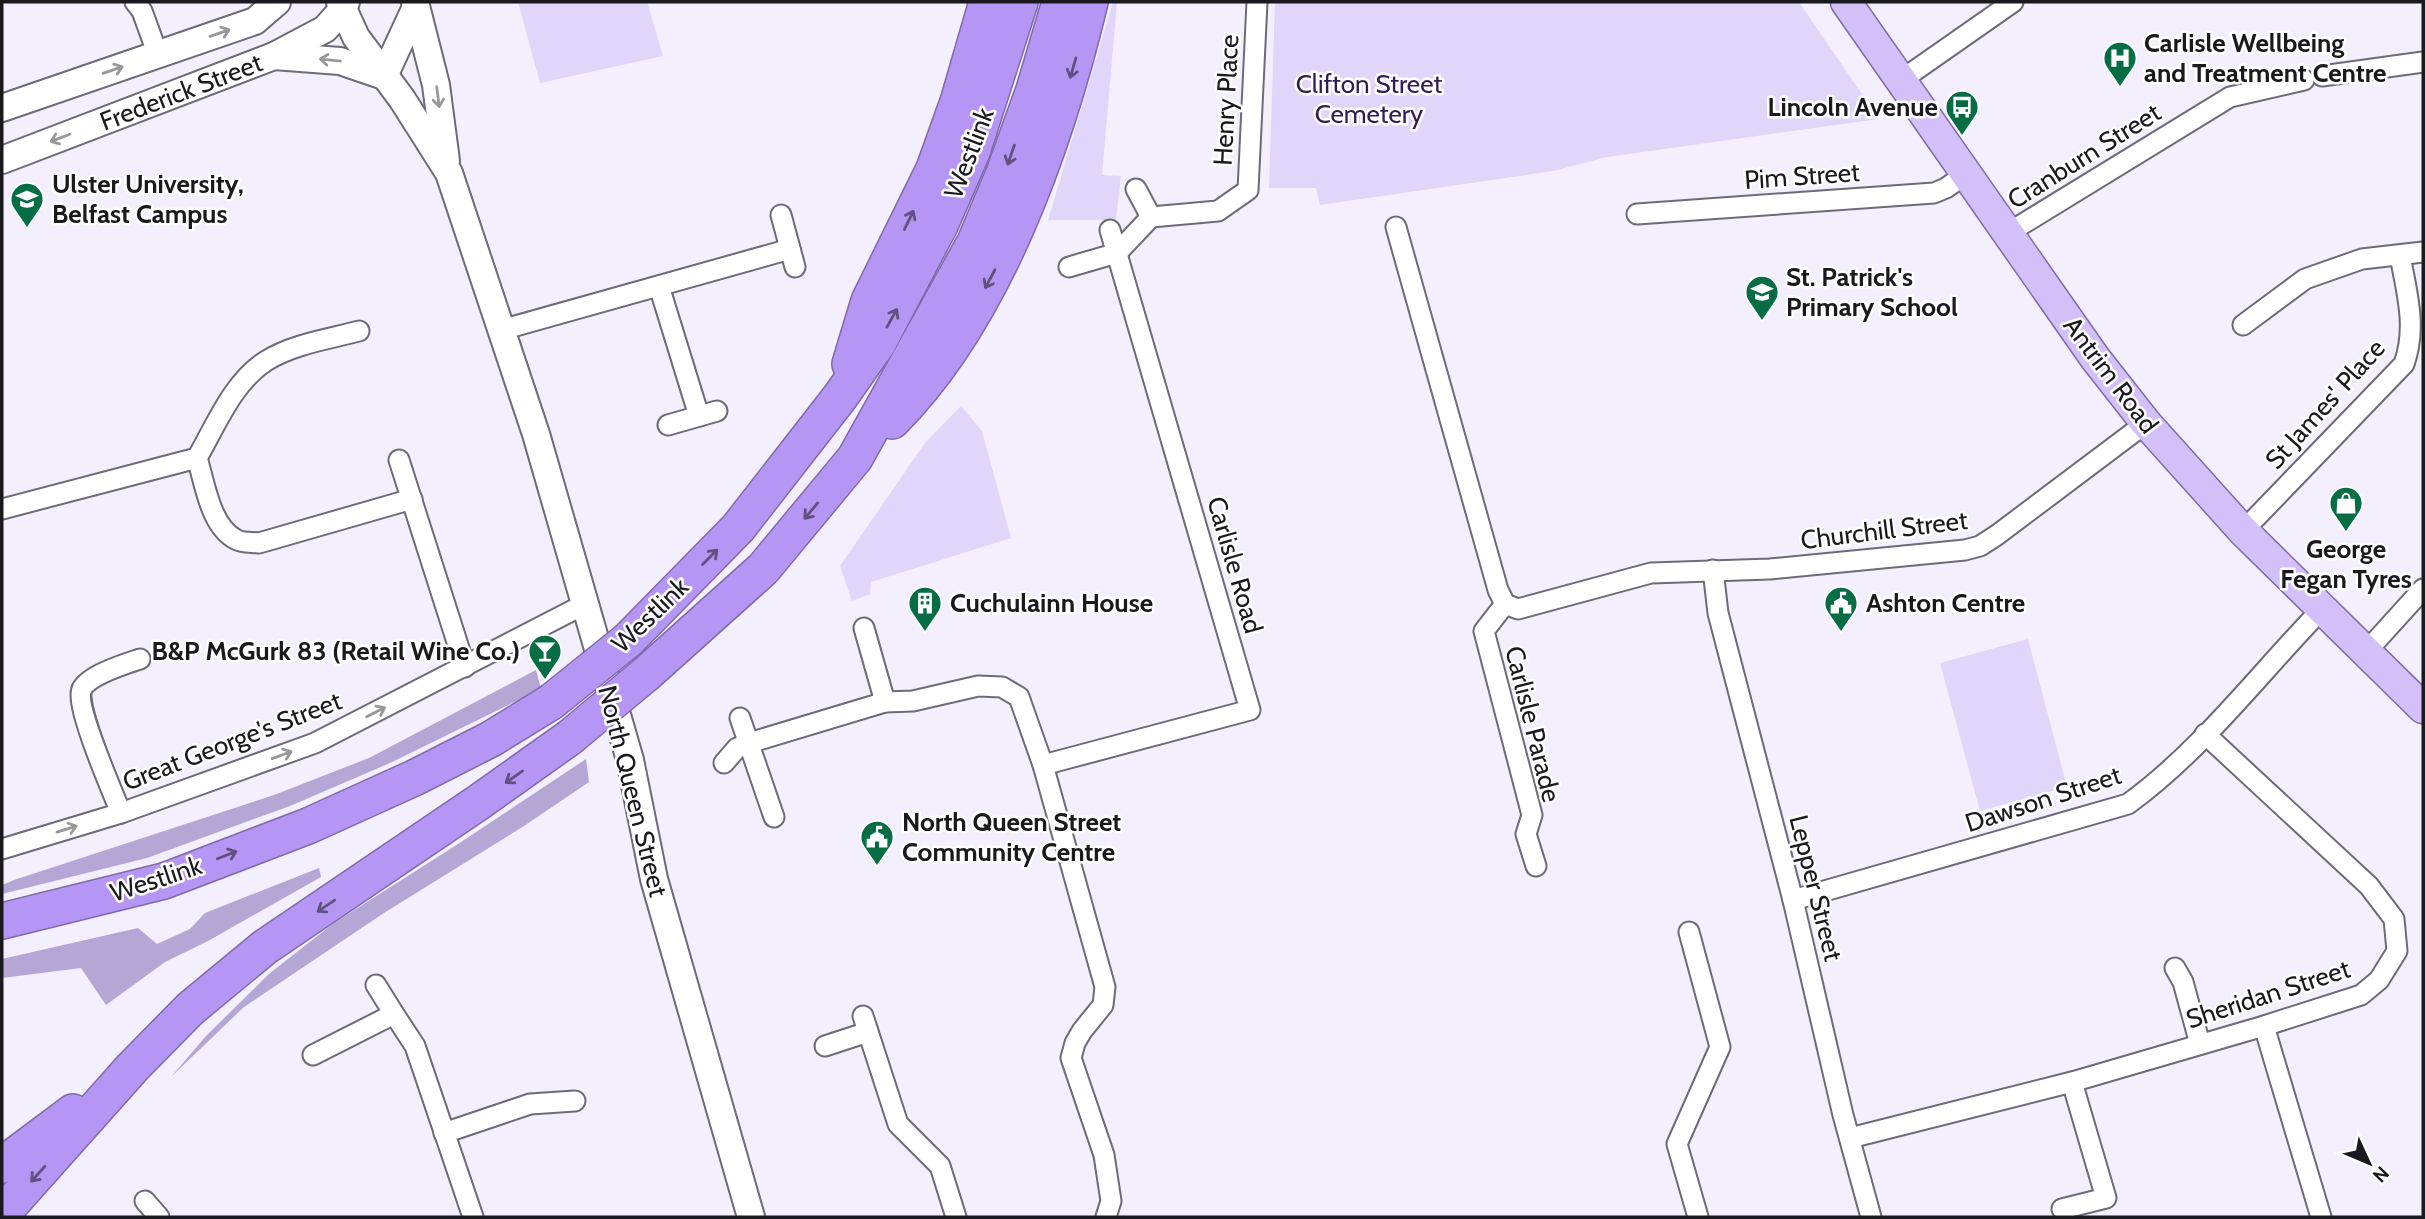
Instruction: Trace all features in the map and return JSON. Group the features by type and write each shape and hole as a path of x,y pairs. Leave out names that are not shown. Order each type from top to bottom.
{"highway":[{"path":"840,397 869,301 934,169 958,102 987,2"},
{"name":"Westlink","path":"2,921 164,881 308,826 414,778 491,739 551,702 628,640 738,528 840,397 878,343 940,225 972,152 1020,2"},
{"name":"Westlink","path":"2,1214 132,1068 190,1009 265,947 569,738 646,674 763,569 855,458 975,242 1034,90 1060,2"},
{"path":"855,458 913,401 957,340 993,275 1023,210 1047,148 1090,2"},
{"name":"Westlink","path":"2,1165 132,1068"}],"main road":[{"name":"Frederick Street","path":"2,107 255,21 277,2"},
{"name":"Antrim Road","path":"1846,2 2095,358 2146,424 2243,531 2423,708"},
{"name":"North Queen Street","path":"415,4 436,85 446,167 536,434 630,760 654,879 751,1217"},
{"path":"274,56 340,61 384,76 415,4"},
{"name":"Frederick Street","path":"2,160 274,56 325,29 343,5"},
{"name":"North Queen Street","path":"343,5 356,37 402,99 446,167"},
{"path":"402,99 427,50"}],"street":[{"path":"135,2 142,11 158,55"},
{"name":"Henry Place","path":"1151,217 1218,211 1248,190 1257,2"},
{"path":"1900,81 2013,2"},
{"name":"Cranburn Street","path":"2007,233 2230,97 2313,78 2423,62"},
{"name":"Pim Street","path":"1637,214 1934,193 1966,174"},
{"path":"1069,267 1117,253 1151,217 1136,189"},
{"path":"501,330 659,286 793,258 781,215"},
{"path":"1396,227 1498,590 1505,604"},
{"name":"Carlisle Road","path":"1043,765 1250,710 1110,230"},
{"path":"2243,325 2305,279 2362,259 2423,251"},
{"name":"St James' Place","path":"2243,531 2404,364 2412,327 2400,256"},
{"path":"659,286 708,413 668,425"},
{"path":"2,509 197,458 227,405 248,376 266,362 288,351 359,331"},
{"name":"Churchill Street","path":"1713,570 1853,563 1965,551 1980,546 2146,424"},
{"path":"197,458 217,520 228,535 240,541 259,543 412,499"},
{"path":"399,460 465,667"},
{"name":"Carlisle Parade","path":"1536,866 1526,834 1532,815 1484,631 1505,604 1518,608 1651,573 1713,570"},
{"name":"Lepper Street","path":"1713,570 1718,613 1793,900 1871,1217"},
{"path":"2365,653 2423,589"},
{"name":"Great George's Street","path":"2,849 121,813 315,743 585,604"},
{"name":"Dawson Street","path":"1793,900 2128,804 2150,788 2205,734 2321,610"},
{"path":"864,628 885,702"},
{"path":"121,813 80,698 82,689 89,682 103,673 139,659"},
{"path":"724,763 737,748 749,743 885,702 913,701 978,686 1002,687 1019,697 1043,765 1105,987 1103,1005 1075,1043 1071,1058 1104,1155 1111,1201 1107,1217"},
{"path":"740,718 774,817"},
{"name":"Sheridan Street","path":"1850,1138 2072,1082 2264,1026 2361,995 2379,980 2397,951 2394,919 2369,886 2205,734"},
{"path":"1689,932 1720,1047 1677,1144 1698,1217"},
{"path":"2175,968 2183,982 2200,1044"},
{"path":"376,985 415,1046 473,1217"},
{"path":"313,1055 394,1014"},
{"path":"825,1046 866,1024 898,1124 940,1166 956,1217"},
{"path":"2264,1026 2321,1217"},
{"path":"2062,1209 2106,1198 2072,1082"},
{"path":"444,1133 530,1104 575,1101"},
{"path":"145,1201 159,1217"}],"green space":[{"path":"518,2 647,2 663,56 540,83"},
{"path":"1113,2 1117,2 1102,175 1121,176 1116,220 1048,220"},
{"name":"Clifton Street Cemetery","path":"1275,2 1799,2 1879,119 1607,157 1553,171 1320,205 1316,188 1269,188"},
{"path":"961,406 982,431 1011,538 871,582 870,594 852,601 840,566 925,443"},
{"path":"2028,639 2067,787 1980,811 1940,663"}],"shaded area":[{"path":"536,670 541,689 390,763 290,806 147,858 2,894 2,885 14,880 274,795 369,758"},
{"path":"586,759 589,782 384,913 244,1007 171,1077 206,1036 270,973 334,923"},
{"path":"319,868 321,877 208,941 165,962 106,1005 81,968 2,978 2,959 138,928 157,944 190,929 205,913"}],"place":[{"name":"Carlisle Wellbeing and Treatment Centre","path":"2120,88"},
{"name":"Lincoln Avenue","path":"1962,137"},
{"name":"Ulster University, Belfast Campus","path":"27,229"},
{"name":"St. Patrick's Primary School","path":"1762,322"},
{"name":"George Fegan Tyres","path":"2346,533"},
{"name":"Cuchulainn House","path":"925,633"},
{"name":"Ashton Centre","path":"1841,633"},
{"name":"B&P McGurk 83 (Retail Wine Co.)","path":"545,681"},
{"name":"North Queen Street Community Centre","path":"877,867"}]}
